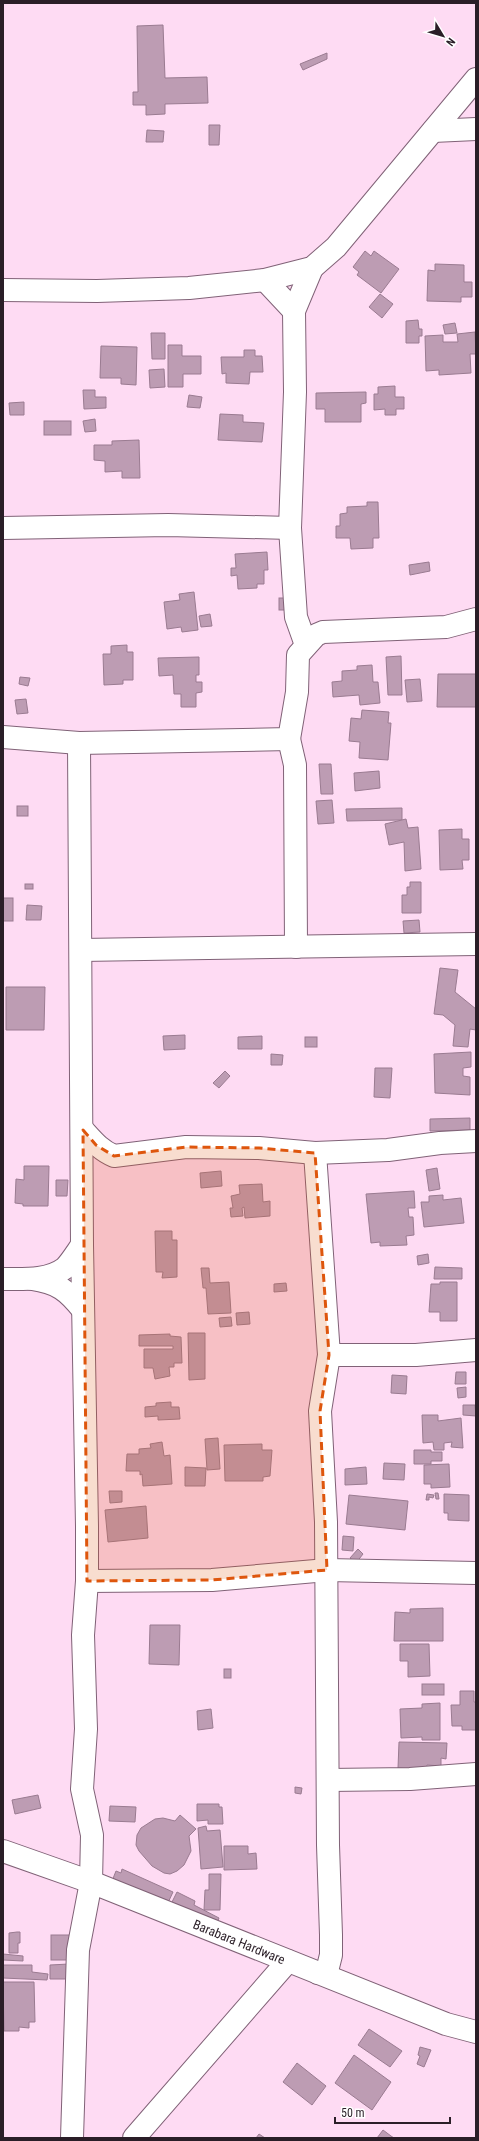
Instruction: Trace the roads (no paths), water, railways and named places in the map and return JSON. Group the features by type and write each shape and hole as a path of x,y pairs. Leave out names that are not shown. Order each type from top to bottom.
{"street":[{"path":"306,645 296,617 290,528 295,392 294,311 312,268 336,247 476,79"},
{"path":"462,96 476,126"},
{"path":"433,131 476,129"},
{"path":"3,290 97,291 181,288 265,280 312,268"},
{"path":"265,280 294,311"},
{"path":"3,528 168,525 290,528"},
{"path":"296,947 295,765 289,739 297,692 298,655 316,635 323,632 446,627 476,619"},
{"path":"3,737 79,743 289,739"},
{"path":"72,2138 78,1950 91,1882 92,1836 82,1790 86,1730 83,1635 87,1581 82,1245 83,1130 79,743"},
{"path":"81,950 476,944"},
{"path":"83,1130 104,1152 114,1156"},
{"path":"83,1186 105,1162 114,1156 186,1148 259,1148 315,1153 388,1150 440,1143 476,1141"},
{"path":"315,1153 329,1355 320,1411 327,1570 330,1955 328,1966 322,1973 318,1973"},
{"path":"31,1279 54,1274 65,1268 82,1245"},
{"path":"3,1279 31,1279 50,1282 69,1292 83,1310"},
{"path":"329,1355 416,1356 476,1350"},
{"path":"87,1581 212,1580 327,1570 476,1573"},
{"path":"328,1780 381,1780 476,1774"},
{"name":"Barabara Hardware","path":"3,1851 91,1882 446,2024 476,2032"},
{"path":"134,2138 288,1962"}]}
